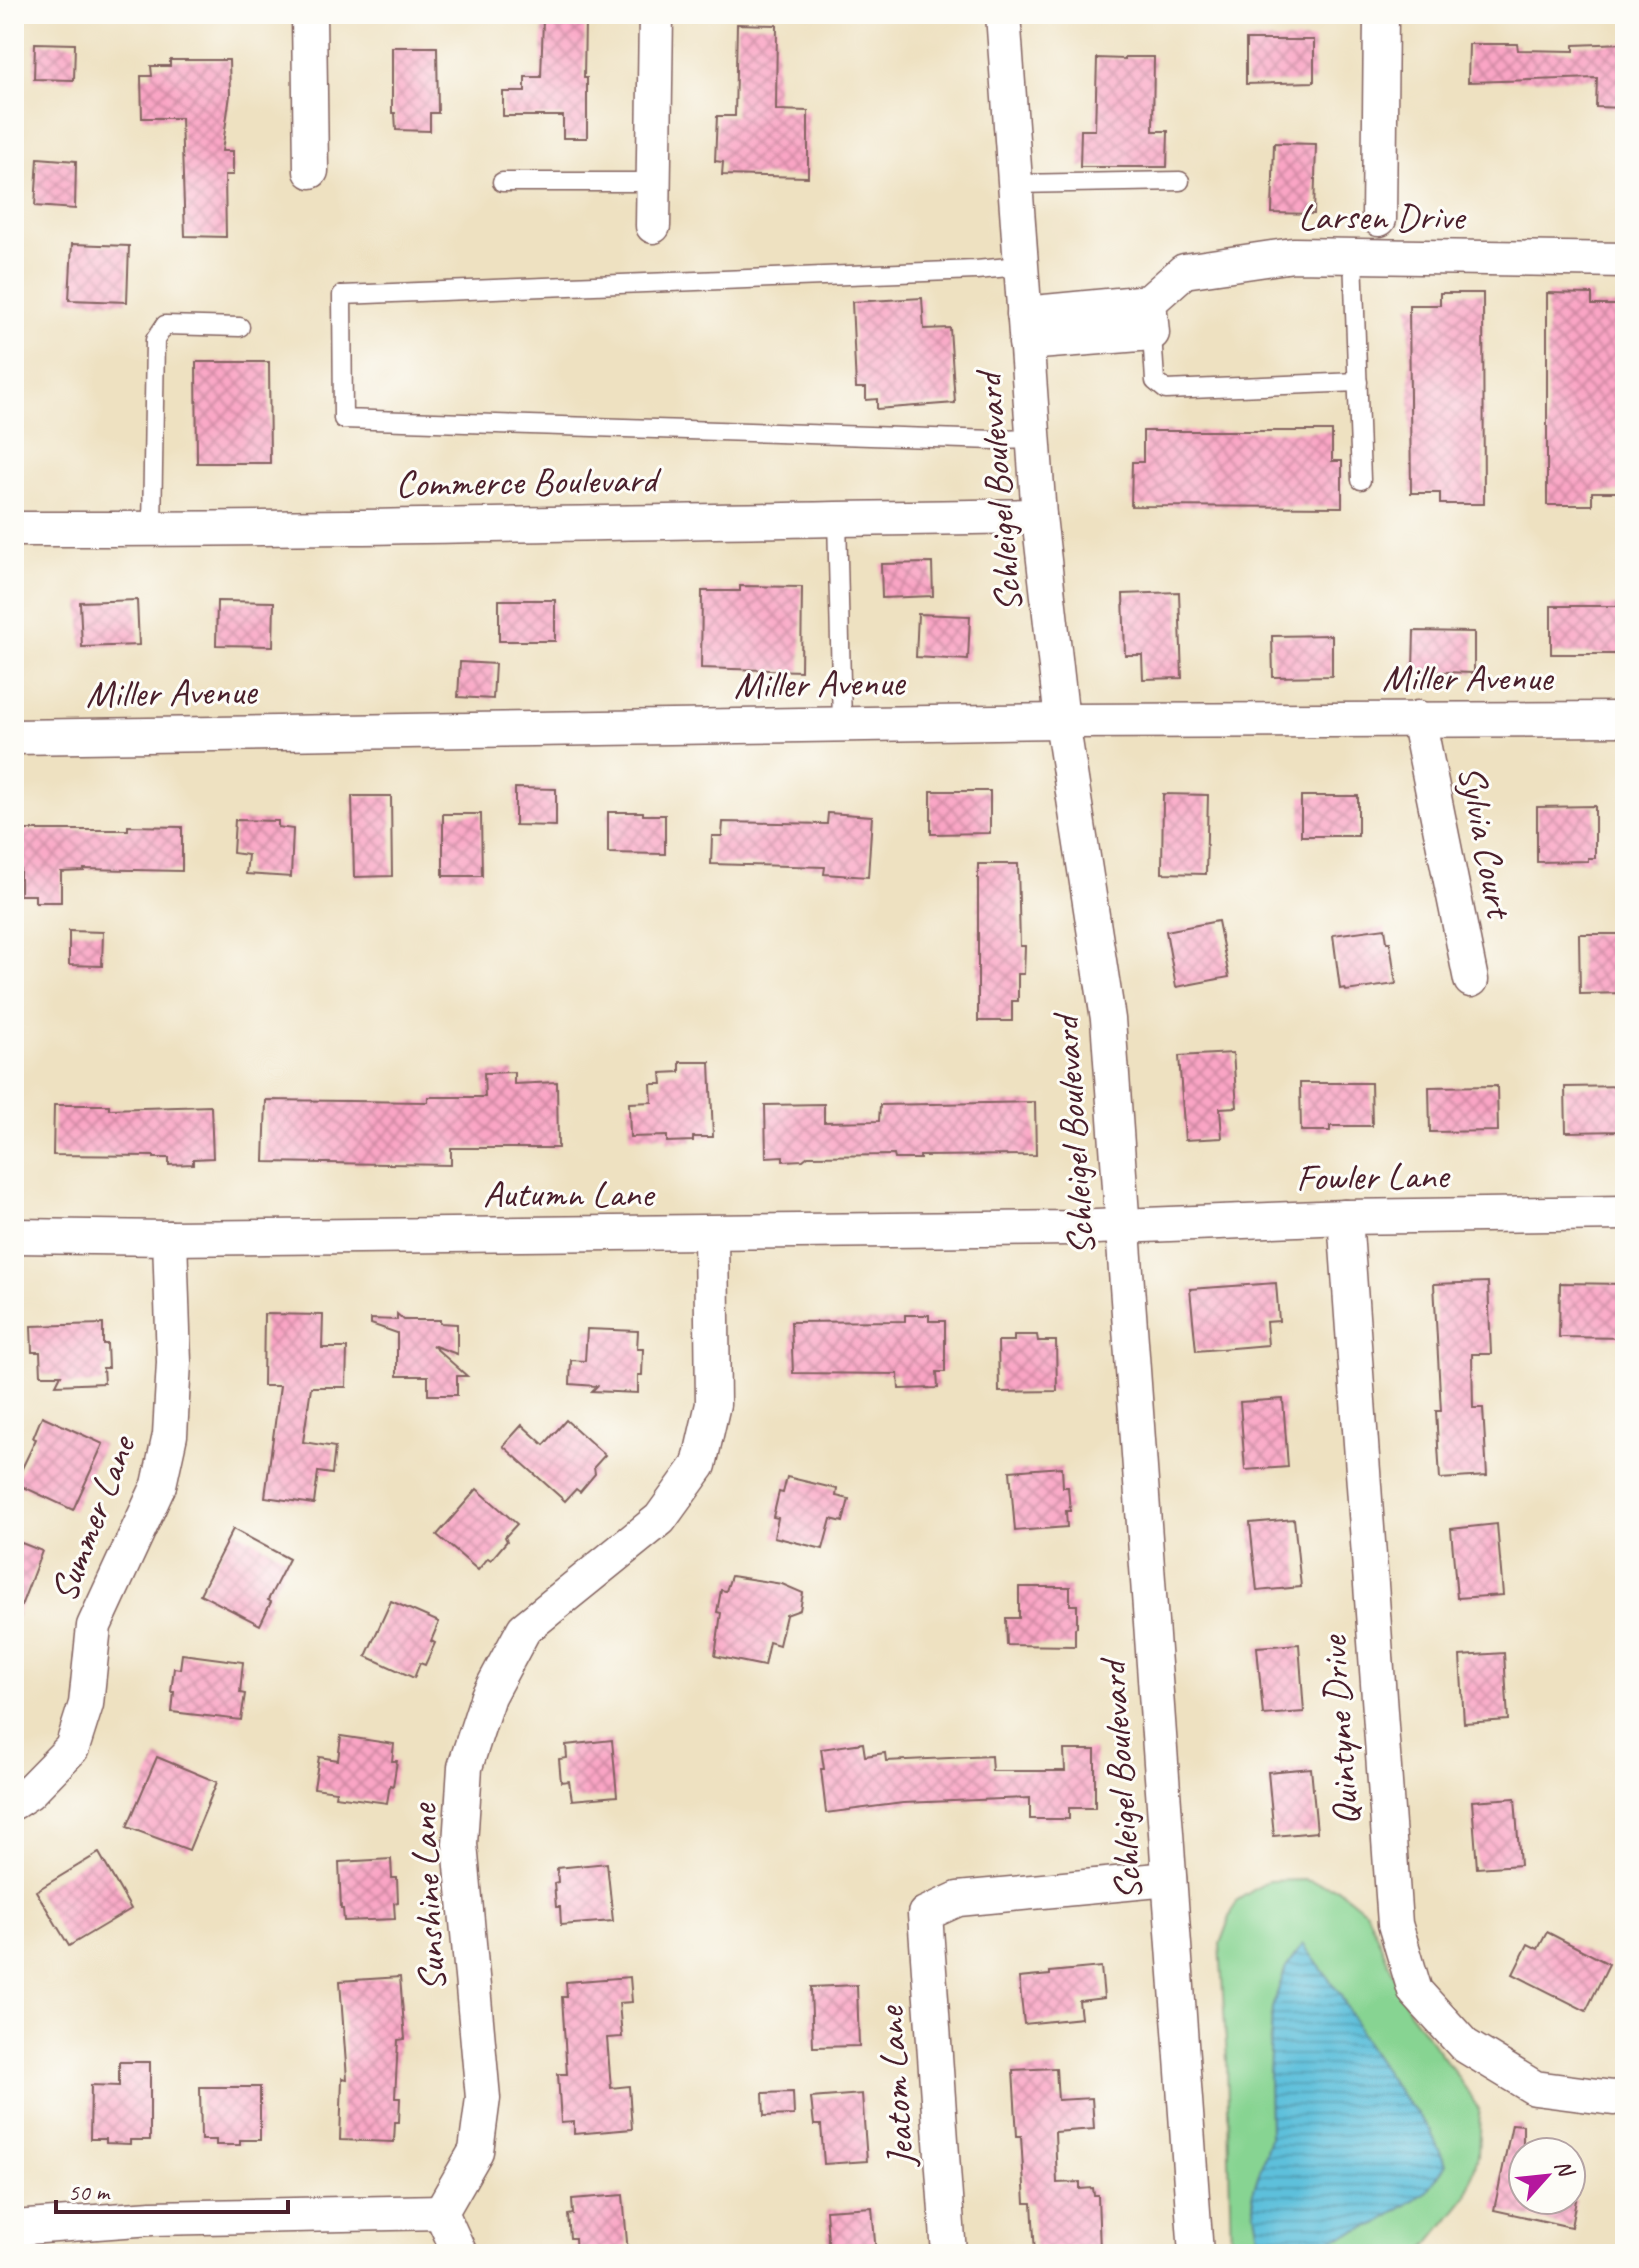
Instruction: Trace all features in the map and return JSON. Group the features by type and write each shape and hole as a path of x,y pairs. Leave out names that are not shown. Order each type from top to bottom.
{"street":[{"path":"309,14 311,171"},
{"path":"653,226 656,14"},
{"name":"Schleigel Boulevard","path":"1003,14 1039,516 1062,721 1108,1019 1196,2254"},
{"path":"1379,219 1381,14"},
{"name":"Larsen Drive","path":"1150,318 1184,271 1293,255 1625,260"},
{"path":"1025,328 1150,318"},
{"name":"Commerce Boulevard","path":"14,529 1039,516"},
{"name":"Sylvia Court","path":"1418,718 1471,980"},
{"name":"Miller Avenue","path":"14,737 1062,721 1625,719"},
{"name":"Fowler Lane","path":"1122,1228 1345,1217 1625,1213"},
{"name":"Quintyne Drive","path":"1345,1217 1395,1924 1415,1991 1464,2045 1535,2088 1613,2098 1625,2096"},
{"name":"Autumn Lane","path":"14,1236 170,1238 1122,1228"},
{"name":"Sunshine Lane","path":"441,2212 476,2151 483,2098 460,1844 465,1767 488,1696 524,1629 660,1519 699,1465 713,1404 711,1234"},
{"name":"Summer Lane","path":"14,1802 28,1793 72,1748 86,1704 94,1626 159,1485 170,1435 174,1362 170,1238"},
{"name":"Jeatom Lane","path":"949,2254 925,1914 958,1899 1169,1879"},
{"path":"14,2228 152,2218 441,2212 460,2254"}],"lane":[{"path":"1015,184 1180,181"},
{"path":"502,182 654,182"},
{"path":"1353,256 1361,480"},
{"path":"1020,266 342,295 343,419 1034,439"},
{"path":"1150,318 1155,381 1166,390 1358,382"},
{"path":"152,529 155,340 165,325 240,327"},
{"path":"837,518 842,724"}],"green space":[{"path":"1305,1880 1337,1888 1367,1912 1409,2011 1480,2111 1478,2155 1467,2196 1427,2246 1415,2254 1231,2254 1227,2060 1220,1944 1236,1901 1268,1881"}],"water":[{"path":"1303,1944 1340,1994 1366,2044 1395,2087 1430,2130 1446,2165 1427,2191 1377,2224 1330,2240 1290,2239 1261,2248 1252,2195 1270,2138 1272,2008 1285,1970"}],"building":[{"path":"543,19 585,20 587,138 563,138 563,116 503,116 503,92 525,92 525,77 541,77"},
{"path":"737,24 777,25 776,110 808,111 808,177 722,175 723,162 715,161 717,116 735,116"},
{"path":"1246,40 1314,40 1314,82 1246,84"},
{"path":"35,43 75,44 74,80 34,79"},
{"path":"1625,43 1625,108 1596,107 1597,78 1468,82 1469,44 1517,44 1518,50 1574,51 1574,45"},
{"path":"392,47 437,47 438,113 430,113 430,131 396,130 395,113 392,113"},
{"path":"1154,57 1153,131 1168,131 1167,167 1080,167 1081,130 1095,130 1097,58"},
{"path":"170,60 229,60 230,95 222,151 233,151 233,175 225,175 226,237 185,236 181,118 142,118 141,76 152,76 151,66 170,66"},
{"path":"1274,143 1316,144 1314,214 1272,213"},
{"path":"38,158 76,161 75,209 35,206"},
{"path":"72,244 129,246 127,302 69,300"},
{"path":"1440,293 1483,293 1484,504 1440,504 1440,493 1411,493 1409,305 1440,305"},
{"path":"1547,293 1592,294 1592,305 1622,305 1622,492 1592,492 1592,505 1547,505"},
{"path":"922,298 924,329 950,328 955,403 877,409 877,399 866,400 866,388 856,388 852,302"},
{"path":"196,362 269,362 270,463 197,463"},
{"path":"1143,431 1332,431 1332,461 1342,461 1342,507 1131,506 1132,462 1143,462"},
{"path":"932,563 933,596 882,598 881,564"},
{"path":"740,586 802,587 801,671 701,668 702,591 740,591"},
{"path":"1179,592 1182,678 1143,679 1142,655 1125,655 1123,594"},
{"path":"137,600 139,645 82,647 80,602"},
{"path":"499,600 555,600 555,641 499,641"},
{"path":"217,601 274,602 273,646 216,645"},
{"path":"1551,606 1621,606 1621,654 1551,654"},
{"path":"918,614 970,616 968,660 916,657"},
{"path":"1414,631 1474,632 1474,673 1413,671"},
{"path":"1332,635 1332,676 1273,677 1272,636"},
{"path":"460,662 495,664 493,699 458,697"},
{"path":"515,788 556,789 556,826 515,825"},
{"path":"931,791 990,791 990,833 931,834"},
{"path":"1163,794 1208,795 1206,874 1162,873"},
{"path":"352,796 391,796 392,876 354,877"},
{"path":"1301,796 1358,796 1358,836 1301,836"},
{"path":"1595,806 1595,858 1588,858 1588,861 1537,862 1537,807"},
{"path":"608,812 665,815 665,854 608,853"},
{"path":"828,813 872,816 868,877 824,874 825,867 711,864 712,836 722,836 723,822 827,824"},
{"path":"443,814 481,814 482,876 443,876"},
{"path":"235,820 278,821 278,827 293,829 291,877 246,874 248,855 233,853"},
{"path":"128,826 182,827 182,871 84,869 61,872 61,902 35,902 35,895 20,895 20,830 128,830"},
{"path":"978,864 1018,864 1020,946 1025,946 1024,974 1018,974 1018,1001 1012,1001 1012,1021 978,1021"},
{"path":"1218,921 1229,977 1176,987 1166,931"},
{"path":"1385,928 1396,984 1346,991 1345,988 1340,989 1333,935"},
{"path":"69,931 103,932 102,966 69,965"},
{"path":"1579,934 1625,934 1625,993 1580,994"},
{"path":"1233,1053 1237,1107 1220,1108 1222,1138 1185,1140 1179,1056"},
{"path":"680,1062 710,1062 713,1137 667,1142 667,1136 630,1137 629,1103 652,1102 651,1084 662,1084 661,1073 680,1072"},
{"path":"514,1072 514,1084 557,1082 558,1148 451,1148 451,1165 264,1162 266,1100 428,1102 428,1097 485,1097 484,1073"},
{"path":"1300,1083 1371,1083 1372,1126 1330,1126 1330,1131 1301,1131"},
{"path":"1497,1086 1498,1131 1430,1132 1429,1087"},
{"path":"1625,1086 1625,1131 1566,1132 1565,1087"},
{"path":"1035,1102 1036,1155 920,1156 920,1159 895,1159 894,1155 808,1156 803,1160 783,1161 783,1156 766,1157 765,1105 824,1104 824,1122 879,1121 880,1105"},
{"path":"54,1105 109,1105 109,1109 211,1106 213,1158 193,1159 193,1164 169,1165 169,1158 154,1156 53,1155"},
{"path":"1488,1282 1491,1354 1472,1354 1473,1408 1483,1408 1487,1476 1440,1479 1436,1411 1441,1411 1434,1284"},
{"path":"1276,1283 1279,1321 1266,1322 1268,1345 1196,1351 1190,1289"},
{"path":"1560,1283 1625,1284 1625,1338 1559,1337"},
{"path":"264,1314 323,1315 322,1348 347,1348 346,1387 311,1387 303,1442 335,1447 332,1474 318,1472 314,1504 265,1497 280,1386 263,1386"},
{"path":"397,1314 404,1320 440,1320 440,1323 457,1324 457,1354 432,1345 467,1376 457,1376 457,1395 428,1395 428,1376 397,1376 397,1333 371,1324 371,1319 397,1320"},
{"path":"905,1315 929,1315 929,1321 945,1321 945,1372 937,1372 938,1388 899,1389 898,1374 793,1373 791,1322 905,1321"},
{"path":"103,1324 108,1368 103,1368 104,1383 56,1385 61,1375 41,1375 40,1352 32,1352 31,1326"},
{"path":"587,1329 638,1331 637,1349 643,1349 638,1393 592,1391 597,1386 570,1384 571,1360 585,1361"},
{"path":"1014,1335 1037,1335 1038,1341 1056,1341 1057,1391 999,1392 998,1341 1014,1341"},
{"path":"1283,1399 1288,1467 1245,1470 1240,1402"},
{"path":"42,1416 103,1444 73,1510 15,1483 36,1439 33,1438"},
{"path":"566,1420 605,1455 580,1492 576,1489 565,1501 503,1446 522,1425 544,1445"},
{"path":"1062,1467 1063,1487 1068,1487 1070,1511 1066,1511 1067,1527 1015,1531 1010,1471"},
{"path":"787,1477 837,1489 836,1496 849,1499 843,1522 831,1519 823,1549 774,1537 778,1518 773,1517 779,1492 783,1493"},
{"path":"477,1489 517,1524 491,1560 488,1558 478,1570 437,1535"},
{"path":"1294,1519 1301,1587 1257,1591 1250,1523"},
{"path":"1497,1524 1503,1595 1457,1598 1451,1529"},
{"path":"233,1529 289,1559 268,1600 271,1602 260,1625 200,1594"},
{"path":"14,1540 42,1551 16,1619 14,1618"},
{"path":"731,1576 782,1584 803,1593 800,1610 786,1615 779,1645 769,1642 764,1666 715,1656 721,1590 726,1591"},
{"path":"1019,1587 1070,1587 1070,1605 1077,1605 1075,1646 1007,1645 1006,1618 1019,1618"},
{"path":"391,1601 439,1622 431,1641 435,1643 425,1665 420,1663 414,1678 366,1656"},
{"path":"1299,1644 1304,1712 1263,1715 1257,1647"},
{"path":"1504,1653 1508,1720 1464,1723 1460,1656"},
{"path":"182,1654 243,1662 240,1693 245,1694 241,1720 172,1712 174,1668 180,1669"},
{"path":"341,1736 394,1744 392,1761 397,1761 387,1803 335,1796 336,1791 314,1788 319,1757 338,1760"},
{"path":"612,1740 617,1796 572,1800 569,1781 561,1782 559,1759 567,1758 566,1745"},
{"path":"863,1743 865,1756 885,1753 886,1761 991,1756 992,1771 1065,1771 1064,1750 1095,1750 1095,1808 1069,1808 1069,1819 1030,1819 1030,1798 903,1803 826,1813 821,1749"},
{"path":"157,1757 217,1782 189,1850 127,1827"},
{"path":"1311,1768 1317,1832 1274,1836 1268,1772"},
{"path":"1515,1798 1520,1865 1477,1868 1472,1801"},
{"path":"99,1853 131,1909 69,1946 36,1891"},
{"path":"391,1859 392,1878 397,1878 395,1919 344,1921 339,1862"},
{"path":"607,1863 613,1921 561,1925 554,1883 558,1882 557,1868"},
{"path":"1547,1932 1609,1964 1586,2011 1513,1974 1528,1944 1538,1949"},
{"path":"1101,1967 1104,1998 1079,2001 1081,2018 1024,2024 1019,1978"},
{"path":"400,1977 405,2039 398,2040 395,2098 400,2098 394,2142 340,2140 342,2078 347,2079 340,1981"},
{"path":"630,1977 632,2002 619,2003 622,2037 607,2038 611,2088 629,2086 632,2129 574,2134 574,2122 561,2123 558,2074 567,2074 562,1997 567,1997 566,1982"},
{"path":"857,1985 859,2046 813,2047 811,1987"},
{"path":"119,2062 150,2062 150,2140 130,2140 130,2144 90,2139 91,2085 119,2086"},
{"path":"1056,2068 1058,2100 1092,2098 1094,2129 1055,2132 1057,2183 1080,2182 1080,2189 1093,2188 1094,2195 1098,2195 1100,2251 1035,2254 1032,2203 1025,2203 1013,2070"},
{"path":"200,2087 260,2087 260,2140 240,2140 240,2145 216,2145 216,2140 201,2140"},
{"path":"793,2092 794,2115 764,2116 763,2093"},
{"path":"862,2094 867,2161 824,2164 821,2125 814,2125 811,2098"},
{"path":"1512,2124 1523,2125 1523,2136 1509,2136"},
{"path":"1507,2148 1507,2213 1494,2210"},
{"path":"623,2195 628,2254 576,2254 575,2238 570,2238 568,2215 573,2214 572,2199"},
{"path":"872,2207 876,2254 829,2254 826,2210"},
{"path":"1521,2216 1573,2216 1571,2227"}]}
